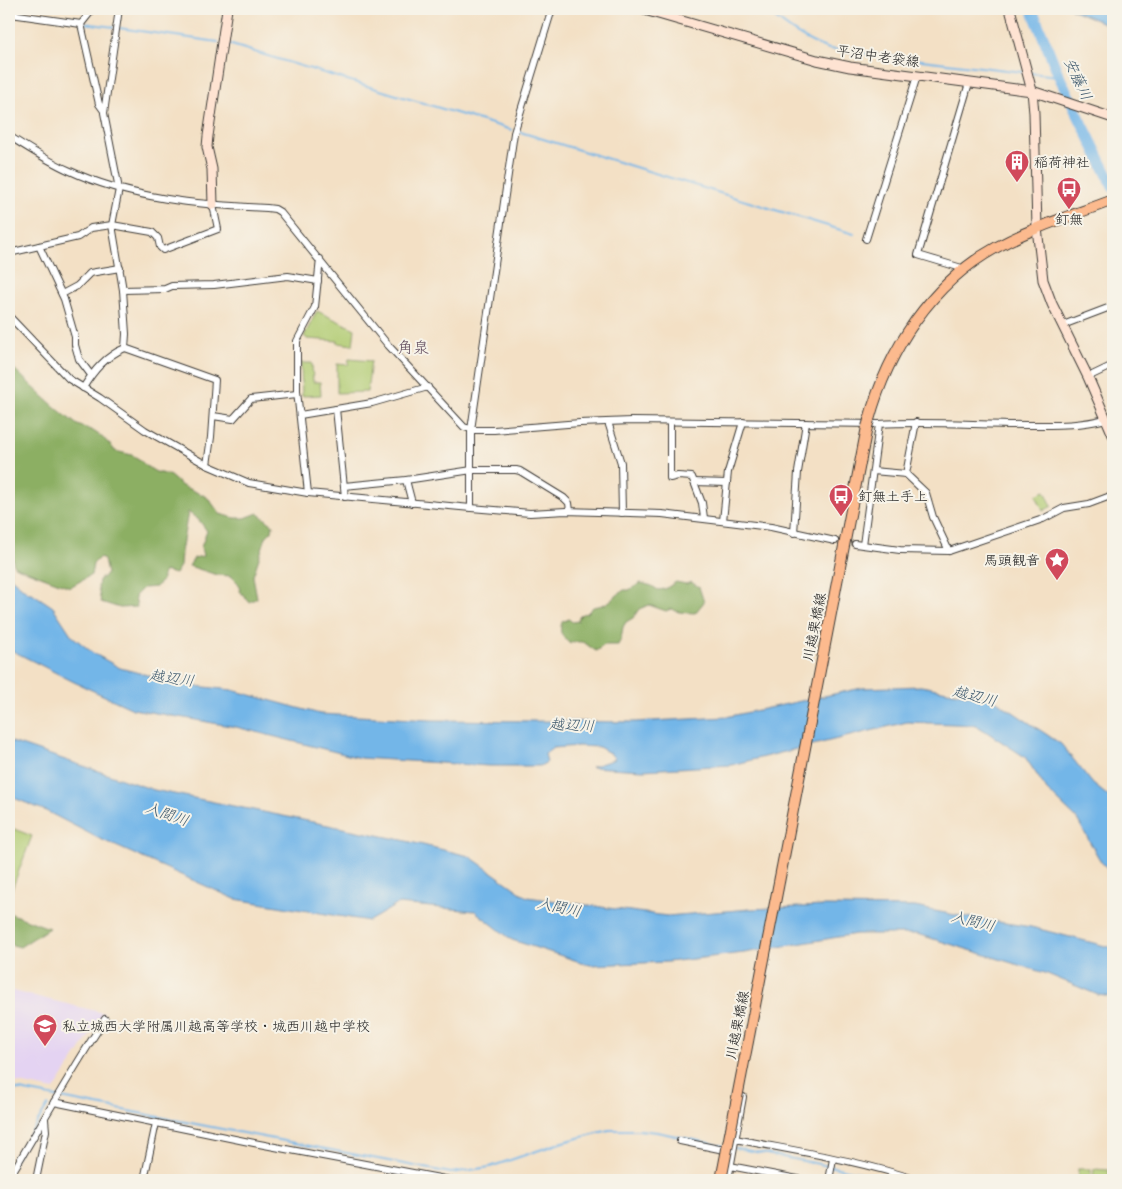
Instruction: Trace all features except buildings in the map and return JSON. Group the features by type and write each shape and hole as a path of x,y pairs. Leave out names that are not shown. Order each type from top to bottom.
{"main road":[{"name":"川越栗橋線","path":"721,1180 840,563 868,424 882,380 910,327 937,295 965,269 996,247 1037,228 1110,202"}],"street":[{"path":"93,9 82,20 81,24 99,104 104,112"},
{"path":"118,9 104,112 119,189 112,225 123,290 125,348"},
{"path":"9,253 78,236 91,228 112,225 152,232 158,238 160,247 163,250 218,229 213,205 212,169 207,147 227,9"},
{"path":"471,508 471,430 514,133 552,9"},
{"name":"平沼中老袋線","path":"641,9 805,58 850,67 969,83 1031,86 1052,97 1113,118"},
{"path":"1010,9 1031,86 1035,132 1037,228 1043,280 1052,304 1088,377 1113,435"},
{"path":"9,28 10,15 81,24"},
{"path":"866,240 917,76"},
{"path":"965,269 918,255 969,83"},
{"path":"9,136 50,162 70,172 119,189 168,199 213,205 274,209 280,212 388,345 464,427 471,430 608,422 880,424 916,422 1073,425 1106,419"},
{"path":"39,246 62,294 75,337 74,345 79,359 91,375"},
{"path":"308,493 298,394 297,341 315,306 320,260"},
{"path":"62,294 76,286 90,273 120,268"},
{"path":"123,290 214,285 288,276 318,281"},
{"path":"1063,325 1113,306"},
{"path":"9,316 69,379 145,430 207,465 249,483 345,497 530,513 662,514 704,518 771,527 835,542"},
{"path":"83,388 105,359 125,348 215,380 207,465"},
{"path":"1088,377 1113,365"},
{"path":"300,415 372,404 428,388"},
{"path":"213,416 234,418 251,400 298,394"},
{"path":"336,409 345,497"},
{"path":"608,422 621,463 622,513"},
{"path":"670,422 670,478 678,476 692,477 702,504 704,518"},
{"path":"723,521 728,472 742,422"},
{"path":"906,474 916,422"},
{"path":"794,533 798,472 806,423"},
{"path":"864,545 880,424"},
{"path":"344,486 406,480 472,470 520,471 564,498 569,504 570,512"},
{"path":"874,471 906,474 926,493 932,517 949,551"},
{"path":"406,480 412,503"},
{"path":"694,482 727,483"},
{"path":"855,544 900,550 949,551 1044,519 1064,508 1089,504 1113,495"},
{"path":"9,1178 70,1073 105,1019"},
{"path":"728,1180 744,1097"},
{"path":"54,1102 259,1144 450,1180"},
{"path":"36,1180 46,1131 45,1119"},
{"path":"144,1180 156,1123"},
{"path":"735,1139 833,1159 917,1180"},
{"path":"680,1141 733,1152"},
{"path":"829,1180 833,1159"},
{"path":"730,1166 804,1180"}],"shaded area":[{"name":"私立城西大学附属川越高等学校・城西川越中学校","path":"9,990 104,1013 54,1090 9,1081"}],"green space":[{"path":"317,311 355,329 353,345 338,343 338,341 307,339 304,336"},
{"path":"349,359 371,361 367,392 337,393 337,364 348,365"},
{"path":"301,363 312,363 313,382 320,382 321,395 302,396"},
{"path":"9,364 66,416 79,425 100,435 115,451 132,455 156,472 169,475 182,486 203,495 209,499 220,514 235,518 245,518 258,513 273,525 272,531 266,537 253,576 257,598 249,602 240,591 238,583 231,576 217,575 189,566 194,558 203,556 201,547 207,531 199,520 188,512 180,566 175,574 164,571 162,580 156,587 143,588 135,596 137,607 120,608 101,602 98,588 99,580 107,574 104,560 100,557 93,564 91,575 70,587 14,566 9,540"},
{"path":"1045,491 1052,506 1043,511 1036,495"},
{"path":"676,582 686,584 691,582 699,587 704,602 695,613 679,612 671,609 666,611 649,605 639,609 633,618 626,622 618,645 604,645 596,651 582,642 569,643 561,634 562,622 569,619 572,622 578,621 582,614 587,613 593,607 606,603 624,590 629,590 641,583 658,590 665,589"},
{"path":"9,827 32,836 9,897"},
{"path":"9,913 49,928 20,947 9,944"},
{"path":"1078,1169 1091,1169 1091,1180 1078,1180"},
{"path":"1094,1169 1109,1170 1109,1180 1093,1180"}],"water":[{"path":"1071,9 1113,9 1113,27"},
{"name":"越辺川","path":"9,562 11,578 29,593 32,593 53,607 72,636 93,653 120,668 186,685 232,690 320,714 432,720 634,722 726,717 862,688 921,686 995,700 1061,744 1093,784 1113,800 1113,874 1101,862 1077,819 1047,790 1025,757 976,725 907,722 731,765 643,770 591,767 615,759 611,754 599,747 578,746 553,748 545,754 547,762 540,766 489,766 360,758 236,727 133,709 11,650 9,647"},
{"name":"入間川","path":"9,741 154,790 402,840 469,856 527,897 667,916 750,909 826,906 915,907 1031,927 1113,948 1113,997 1098,995 1045,973 917,934 856,934 744,953 668,962 590,965 512,940 475,911 398,904 369,921 235,899 98,838 46,811 9,796"}],"waterway":[{"path":"764,9 803,37 829,49 1023,72"},
{"name":"安藤川","path":"1032,9 1059,76 1113,186"},
{"path":"84,23 114,27"},
{"path":"119,28 218,42"},
{"path":"225,43 512,130"},
{"path":"1030,73 1059,76"},
{"path":"517,131 854,234"},
{"path":"9,1088 451,1173 490,1167 563,1142 609,1130 657,1132 723,1146"},
{"path":"9,1169 48,1105"},
{"path":"735,1148 894,1180"}],"place":[{"name":"稲荷神社","path":"1017,183"},
{"name":"釘無","path":"1069,210"},
{"name":"釘無土手上","path":"841,517"},
{"name":"馬頭観音","path":"1057,581"},
{"name":"私立城西大学附属川越高等学校・城西川越中学校","path":"45,1047"}],"district":[{"name":"角泉","path":"413,347"}]}
